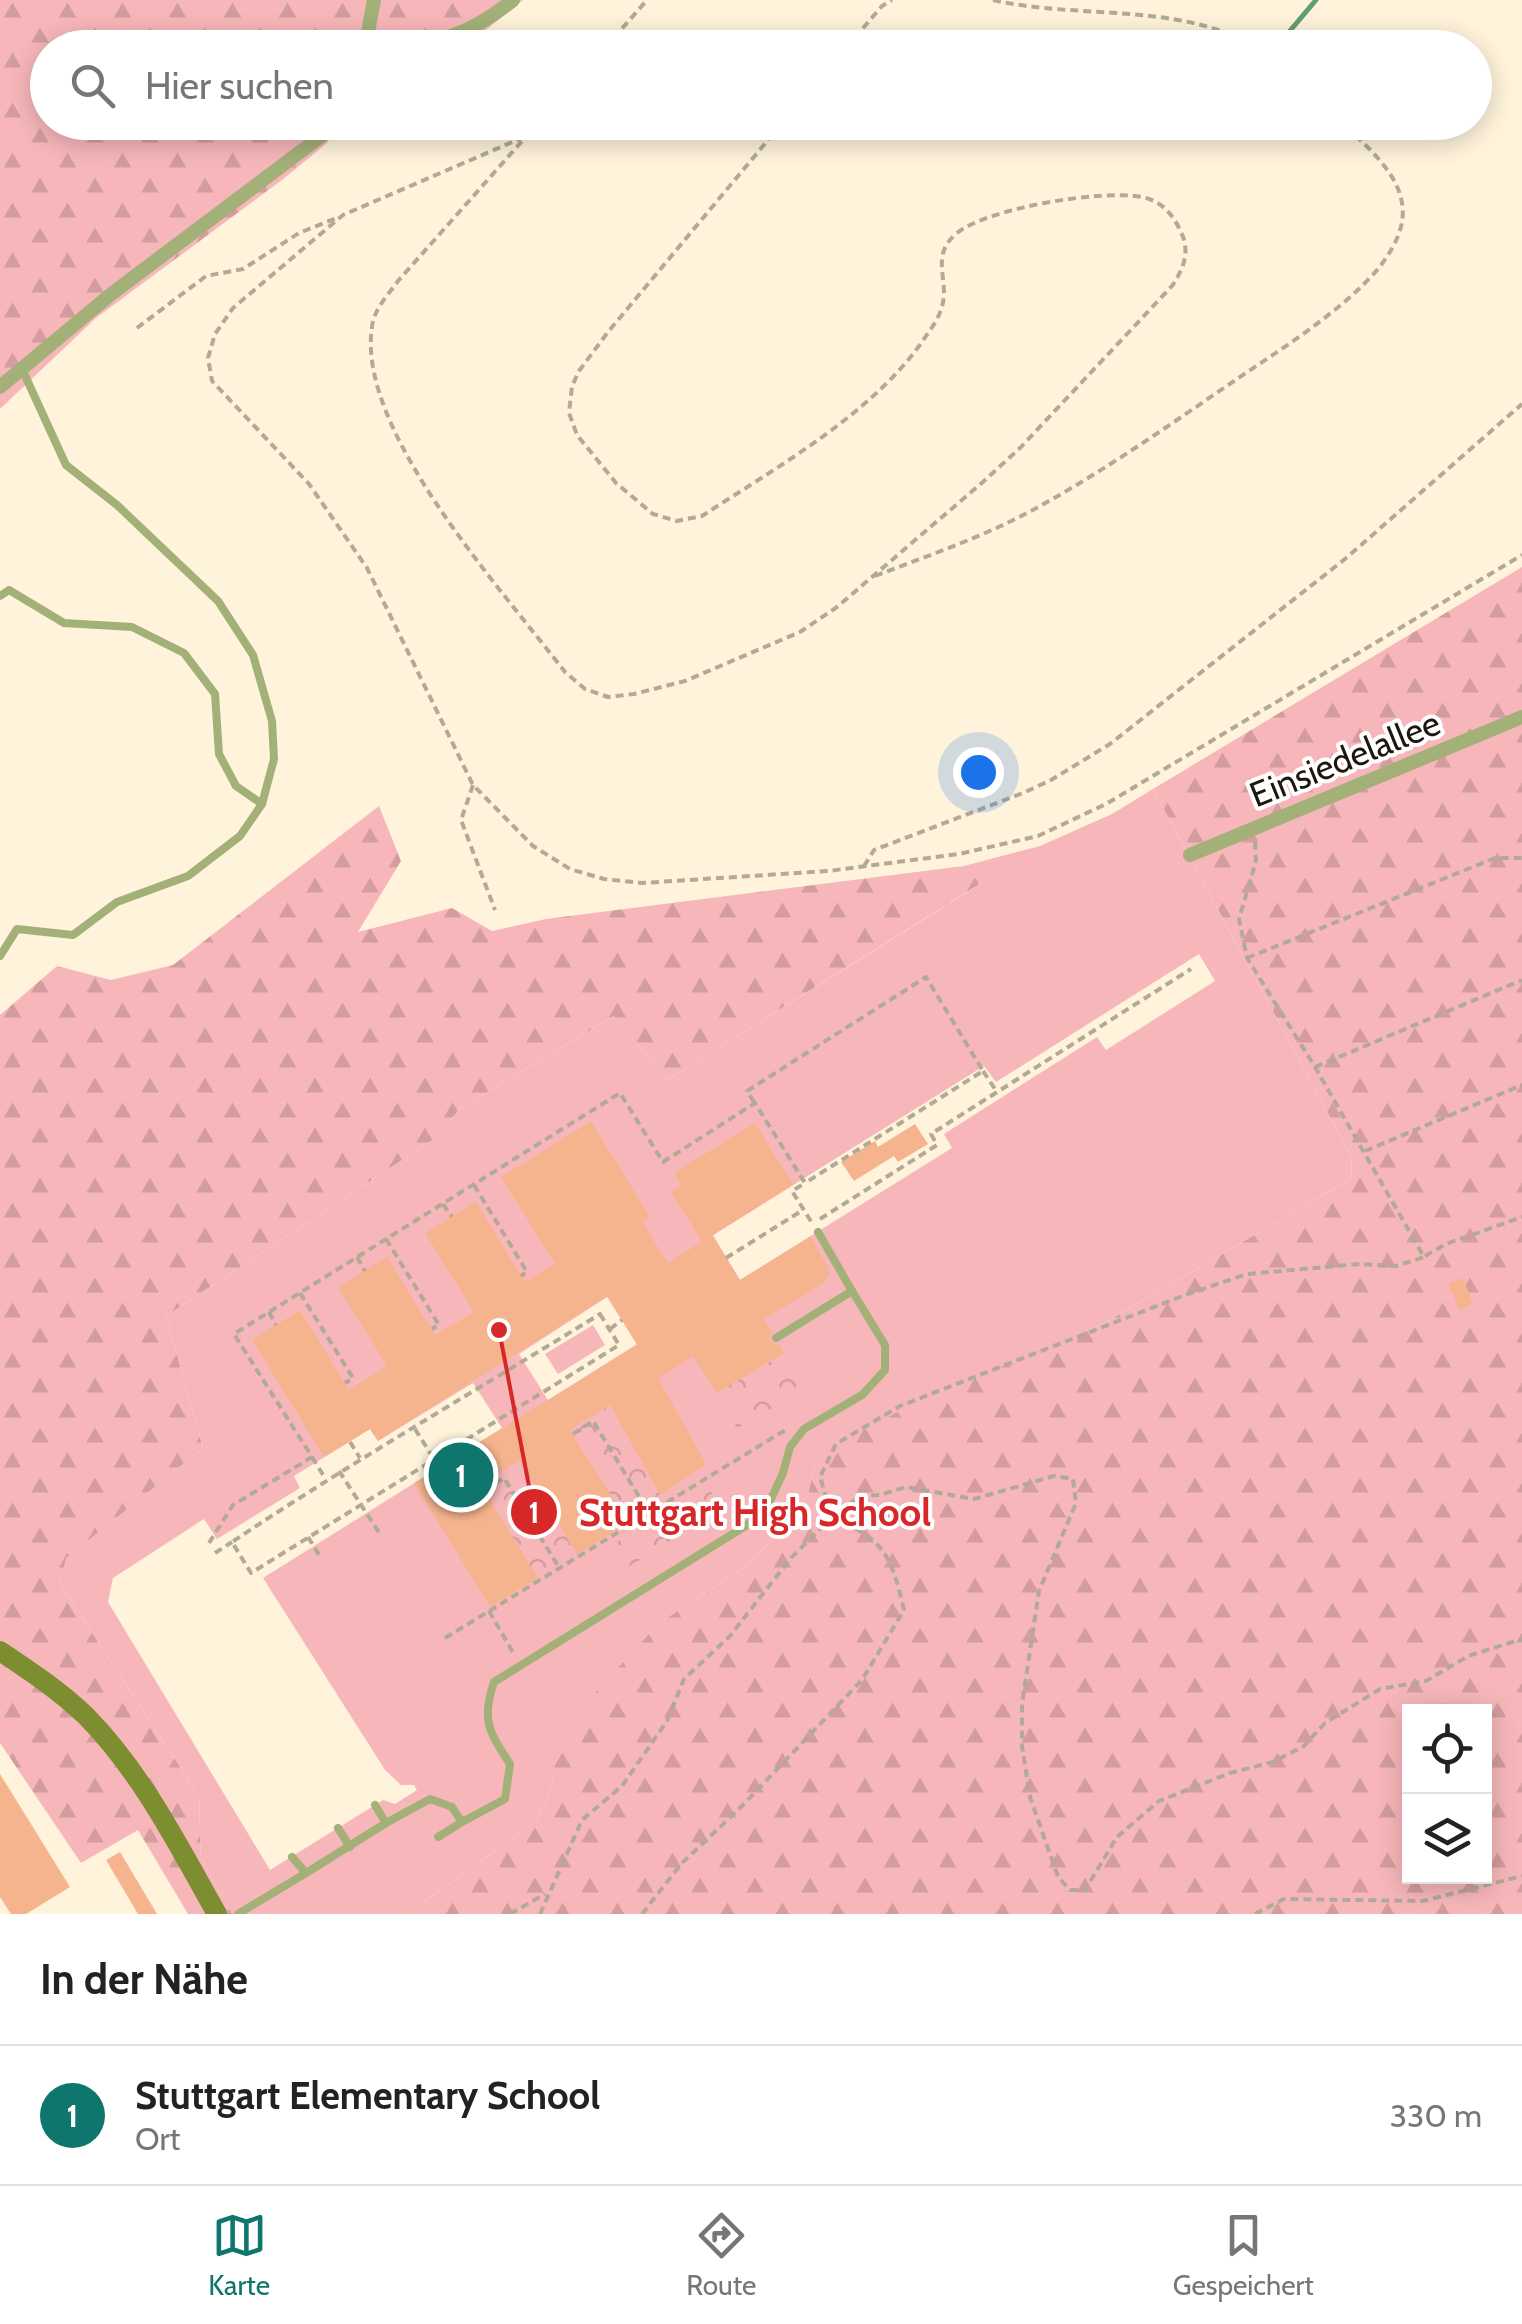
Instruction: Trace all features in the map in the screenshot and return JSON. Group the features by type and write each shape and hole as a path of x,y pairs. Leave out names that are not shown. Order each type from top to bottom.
{"main road":[{"path":"0,1651 56,1690 110,1742 143,1786 217,1914"}],"street":[{"path":"368,30 374,0"},
{"path":"469,30 512,0"},
{"path":"0,386 110,295 316,140"},
{"name":"Einsiedelallee","path":"1190,855 1522,716"}],"lane":[{"path":"0,956 17,930 74,934 118,902 188,876 240,836 262,804 274,758 272,721 253,654 218,601 117,506 66,465 22,368"},
{"path":"0,596 9,590 64,624 132,627 184,653 216,694 220,754 236,786 262,804"},
{"path":"438,1836 504,1799 510,1764 488,1729 486,1704 494,1682 747,1525 769,1503 784,1473 790,1447 804,1430 862,1395 885,1370 885,1346 815,1228"},
{"path":"776,1338 852,1290"},
{"path":"238,1914 430,1799 452,1806 462,1822"},
{"path":"375,1805 386,1823"},
{"path":"338,1828 350,1847"},
{"path":"292,1856 306,1873"}],"path":[{"path":"621,30 647,0"},
{"path":"861,30 892,0"},
{"path":"993,0 1033,9 1187,20 1221,30"},
{"path":"137,328 206,276 244,269 299,233 514,140"},
{"path":"523,140 380,306 372,324 373,370 413,470 554,657 585,689 608,698 684,680 800,632 836,607 1021,447 1172,286 1182,270 1184,238 1165,206 1144,197 1117,195 1012,209 958,232 942,250 944,293 940,313 898,374 842,421 702,516 677,521 653,514 616,483 577,435 569,413 572,386 588,357 768,140"},
{"path":"870,578 1032,511 1267,358 1364,282 1389,254 1399,234 1403,206 1388,170 1359,140"},
{"path":"343,215 233,308 215,334 208,358 212,381 309,484 336,519 395,621 473,785 534,846 570,870 642,883 864,866 959,854 1038,836 1106,804 1522,555"},
{"path":"864,866 874,850 1023,793 1110,744 1344,559 1522,404"},
{"path":"473,785 462,820 495,910"},
{"path":"1253,830 1256,861 1239,919 1248,958 1424,1257"},
{"path":"1248,958 1495,858 1522,858"},
{"path":"983,1070 792,1191 815,1228 938,1145 931,1134 1191,969"},
{"path":"805,1183 747,1090 926,977 997,1092"},
{"path":"1315,1066 1522,980"},
{"path":"1363,1152 1522,1086"},
{"path":"326,1479 234,1334 620,1093 663,1162 755,1103"},
{"path":"474,1185 527,1272 521,1276"},
{"path":"442,1204 452,1217"},
{"path":"726,1258 803,1210"},
{"path":"642,1914 681,1864 862,1680 904,1610 893,1563 866,1531 832,1516 820,1477 836,1444 900,1406 1247,1274 1358,1264 1396,1266 1522,1217"},
{"path":"386,1239 439,1325 432,1330"},
{"path":"357,1257 365,1271"},
{"path":"300,1293 352,1378 345,1383"},
{"path":"269,1312 276,1326"},
{"path":"215,1552 326,1479 415,1429 600,1314 619,1345 251,1573 232,1542"},
{"path":"610,1329 622,1320"},
{"path":"573,1434 593,1422 650,1514"},
{"path":"415,1429 439,1467"},
{"path":"445,1638 788,1429"},
{"path":"350,1442 360,1458"},
{"path":"209,1543 233,1505 312,1457"},
{"path":"339,1471 380,1534"},
{"path":"540,1914 582,1820 622,1786 667,1721 684,1679 730,1636 790,1558 832,1516 860,1496 880,1495 906,1486 974,1499 1054,1476 1072,1479 1076,1503 1038,1592 1022,1704 1022,1746 1030,1797 1058,1876 1070,1890 1085,1890 1116,1838 1158,1801 1230,1772 1274,1762 1304,1746 1326,1724 1380,1689 1426,1680 1468,1656 1522,1638"},
{"path":"484,1490 504,1478 560,1569"},
{"path":"308,1537 321,1558"},
{"path":"488,1610 516,1658 508,1663"},
{"path":"1255,1914 1284,1899 1423,1901 1522,1876"},
{"path":"510,1914 548,1892"}],"green space":[{"path":"0,0 523,0 486,30 30,30 30,140 329,140 282,180 96,318 0,409"},
{"path":"1522,567 1522,1914 407,1914 537,1821 552,1786 559,1732 659,1623 747,1566 808,1494 815,1466 833,1447 944,1387 1031,1356 1099,1326 1352,1178 1351,1156 1153,789"},
{"path":"1153,789 1351,1156 1352,1178 1099,1326 815,1466 808,1494 747,1566 659,1623 560,1732 552,1786 537,1821 407,1914 232,1914 201,1858 199,1796 60,1584 65,1558 203,1448 166,1316 431,1141 461,1108 614,1016 667,1080 982,883 964,866 1040,846 1112,814","holes":["1199,954 1215,981 1106,1050 1097,1037 944,1134 952,1148 740,1280 713,1235 984,1066 996,1082","607,1297 637,1344 548,1400 519,1354","473,1383 502,1428 263,1578 385,1770 401,1785 414,1785 417,1790 395,1804 383,1800 270,1870 108,1602 113,1578 204,1519 217,1539 300,1488 294,1476 370,1429 378,1441"]},
{"path":"379,806 401,861 358,932 452,908 492,931 546,919 964,866 983,882 667,1080 614,1016 461,1108 431,1141 166,1316 203,1448 66,1558 60,1584 199,1796 201,1858 232,1914 188,1914 138,1830 81,1863 0,1743 0,1015 57,966 111,980 173,965"},
{"path":"593,1325 605,1345 558,1374 545,1354"},
{"path":"785,1353 807,1389 737,1428 717,1393"},
{"path":"610,1405 664,1500 628,1523 570,1430"},
{"path":"520,1460 577,1554 538,1578 480,1484"},
{"path":"708,1487 728,1519 680,1549 673,1539 625,1569 610,1546"}],"building":[{"path":"591,1121 650,1217 642,1222 668,1263 712,1235 740,1280 810,1237 829,1274 824,1283 764,1319 772,1332 769,1341 780,1345 784,1353 717,1393 693,1356 658,1378 706,1464 660,1495 610,1405 570,1430 628,1523 577,1554 520,1460 480,1484 538,1578 490,1607 414,1483 637,1345 608,1296 378,1441 370,1429 324,1457 252,1340 300,1310 349,1390 387,1366 338,1287 387,1257 435,1335 474,1312 425,1233 476,1202 525,1282 555,1264 501,1177"},
{"path":"755,1123 793,1185 702,1242 671,1192 682,1186 674,1173"},
{"path":"915,1124 928,1144 898,1162 894,1156 854,1181 841,1162 875,1141 878,1147"},
{"path":"1463,1278 1473,1304 1459,1310 1449,1284"},
{"path":"0,1774 70,1887 26,1914 11,1914 0,1897"},
{"path":"120,1852 157,1914 138,1914 106,1860"}],"waterway":[{"path":"1291,30 1316,0"}],"place":[{"name":"Stuttgart High School","path":"499,1330"},
{"name":"Stuttgart Elementary School","path":"461,1475"}]}
